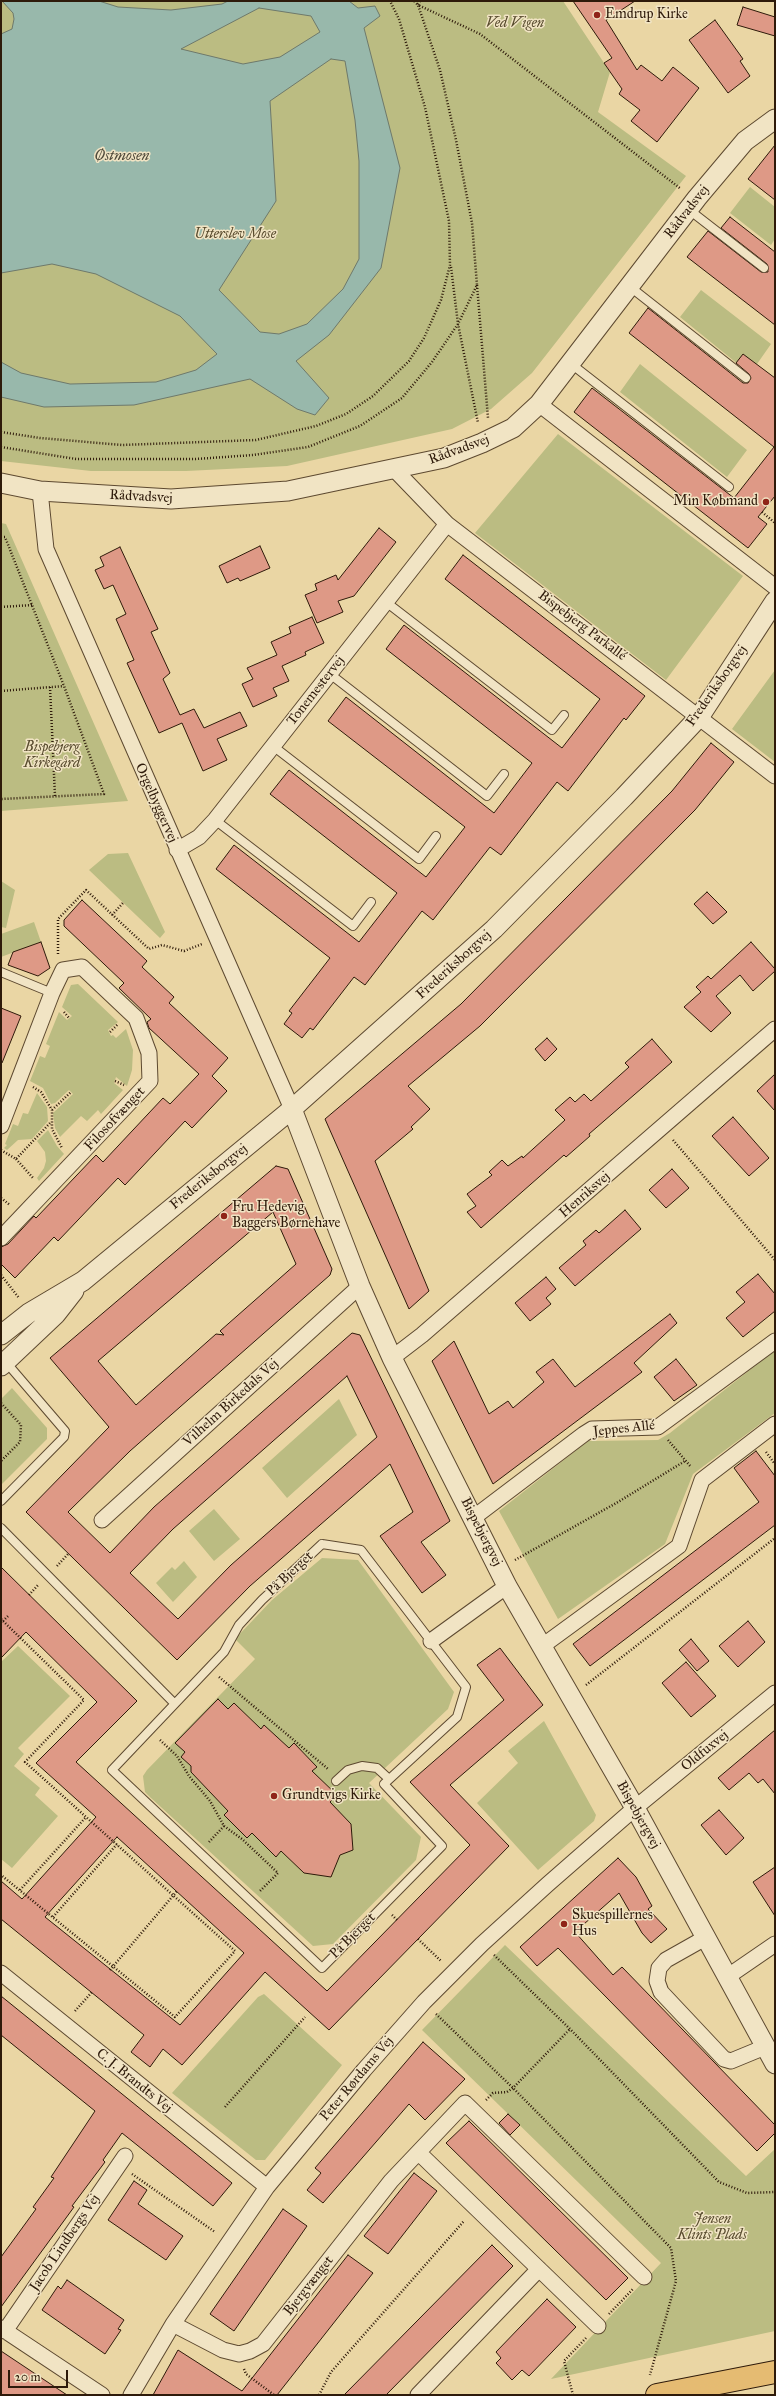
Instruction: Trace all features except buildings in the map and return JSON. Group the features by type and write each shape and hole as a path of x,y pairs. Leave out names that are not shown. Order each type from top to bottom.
{"main road":[{"path":"653,2387 775,2372"}],"street":[{"name":"Rådvadsvej","path":"1,483 40,491 171,499 288,491 396,470 449,457 486,441 513,428 539,404 692,203 744,141 775,119"},
{"path":"539,404 775,587"},
{"name":"Bispebjerg Parkallé","path":"396,470 448,524 700,716 775,776"},
{"name":"Orgelbyggervej","path":"40,491 46,549 292,1109"},
{"name":"Tonemestervej","path":"177,850 199,837 215,820 448,524"},
{"name":"Frederiksborgvej","path":"1,1335 29,1313 83,1280 292,1109 494,929 619,802 700,716 775,600"},
{"name":"Filosofvænget","path":"1,1238 150,1081 149,1053 136,1018 82,967 63,970"},
{"path":"1,1126 52,993 63,970"},
{"name":"Henriksvej","path":"392,1358 428,1330 775,1029"},
{"name":"Bispebjergvej","path":"292,1109 360,1286 392,1358 540,1647 635,1808 775,2064"},
{"name":"Frederiksborgvej","path":"3,1362 56,1314 83,1280"},
{"name":"Vilhelm Birkedals Vej","path":"102,1520 360,1286"},
{"name":"Jeppes Allé","path":"473,1518 592,1430 658,1427 775,1341"},
{"path":"540,1647 679,1546 702,1480 775,1424"},
{"path":"431,1641 508,1586"},
{"name":"Oldfuxvej","path":"635,1808 775,1693"},
{"name":"Peter Rørdams Vej","path":"131,2395 173,2324 267,2187 364,2070 424,2002 453,1972 482,1944 635,1808"},
{"path":"705,1938 666,1960 659,1968 657,1981 661,1992 724,2059 731,2061 765,2047"},
{"path":"727,1977 775,1944"},
{"name":"C. J. Brandts Vej","path":"1,1973 267,2187"},
{"name":"Bjergvænget","path":"240,2354 250,2351 263,2344 391,2182 465,2103 474,2111"},
{"path":"474,2111 644,2277"},
{"path":"419,2153 598,2326"},
{"name":"Jacob Lindbergs Vej","path":"102,2395 3,2329 122,2160"},
{"path":"418,2395 539,2269"},
{"path":"173,2324 223,2350 240,2354"}],"lane":[{"path":"692,203 764,268"},
{"path":"629,286 746,378"},
{"path":"570,363 729,487"},
{"path":"386,602 552,730 564,715"},
{"path":"330,674 486,796 504,774"},
{"path":"274,746 419,858 436,836"},
{"path":"215,820 353,926 371,902"},
{"path":"1,972 52,993"},
{"path":"1,1501 64,1437 65,1431 3,1362"},
{"path":"1,1528 174,1703"},
{"name":"På Bjerget","path":"322,1544 362,1550 466,1688 457,1718 384,1784 442,1846 322,1968 112,1770 174,1703 209,1668 224,1652 239,1625 262,1600 322,1544"},
{"path":"336,1781 348,1770 362,1766 377,1768 389,1779"}],"path":[{"path":"390,1 399,19 425,107 449,221 450,265 458,324 486,441"},
{"path":"414,1 418,5 480,34 684,192 692,203"},
{"path":"420,1 418,5 440,70 456,140 472,224 486,441"},
{"path":"1,432 40,438 122,445 163,445 256,440 316,426 346,414 373,396 409,362 424,338 441,300 450,265"},
{"path":"1,447 76,459 196,459 254,455 308,447 360,426 402,398 432,362 458,324 477,285"},
{"path":"762,512 775,523"},
{"path":"1,537 5,537 64,686 104,794 1,799"},
{"path":"1,607 32,605"},
{"path":"1,691 64,686"},
{"path":"50,687 55,796"},
{"path":"63,970 56,949 58,919 86,890 149,949 162,945 184,951 217,938"},
{"path":"112,915 123,903"},
{"path":"64,1011 69,1018"},
{"path":"110,1032 117,1026"},
{"path":"18,1080 41,1092 52,1110 52,1129 61,1148"},
{"path":"115,1081 123,1084"},
{"path":"52,1110 71,1092"},
{"path":"16,1159 52,1121"},
{"path":"662,1128 775,1260"},
{"path":"1,1150 16,1159 35,1181"},
{"path":"1,1198 5,1200"},
{"path":"1,1275 29,1313"},
{"path":"1,1403 21,1425 20,1442 1,1461"},
{"path":"658,1427 702,1480"},
{"path":"499,1569 618,1502 685,1461"},
{"path":"570,1697 775,1538"},
{"path":"1,1874 111,1969 175,2017 235,1951 25,1762 84,1700 2,1620 9,1615"},
{"path":"209,1668 329,1770 336,1781"},
{"path":"149,1730 176,1756 189,1776 210,1801 224,1826 242,1839 278,1873 250,1901"},
{"path":"20,1890 86,1816"},
{"path":"199,1853 224,1826"},
{"path":"52,1918 117,1844"},
{"path":"111,1969 177,1891"},
{"path":"418,1939 453,1972"},
{"path":"482,1944 570,2029 719,2182 747,2193 775,2192"},
{"path":"63,2024 92,1992"},
{"path":"424,2002 513,2088 671,2248 676,2281 653,2387"},
{"path":"225,2107 305,2017"},
{"path":"474,2111 492,2093 507,2092 513,2088 570,2029"},
{"path":"122,2160 229,2241"},
{"path":"318,2395 331,2372 475,2207"},
{"path":"240,2354 246,2374 274,2395"}],"green space":[{"name":"Utterslev Mose","path":"1,1 563,1 610,72 598,112 686,176 532,373 491,409 452,429 287,466 186,471 91,471 1,461"},
{"path":"750,187 775,207 775,239 771,245 730,213"},
{"path":"701,290 771,344 750,374 680,317"},
{"path":"640,364 747,450 727,477 620,392"},
{"path":"558,434 743,576 666,680 475,533"},
{"name":"Bispebjerg Kirkegård","path":"1,523 6,524 128,801 1,811"},
{"path":"775,670 775,762 732,729"},
{"path":"128,853 165,932 160,938 89,870 108,854"},
{"path":"1,881 15,890 6,928 1,927"},
{"path":"34,922 41,942 1,957 1,934"},
{"path":"78,984 118,1022 108,1030 111,1036 113,1035 116,1038 126,1029 133,1050 132,1070 127,1086 116,1077 114,1083 123,1090 101,1114 98,1110 87,1121 81,1116 60,1137 55,1128 53,1113 73,1094 69,1090 55,1103 51,1104 43,1088 30,1081 40,1056 45,1058 50,1046 46,1044 59,1012 67,1020 72,1016 62,1007 71,985"},
{"path":"37,1093 47,1107 48,1121 32,1139 18,1140 7,1150 4,1148 7,1145 5,1144 13,1124 18,1126 23,1113 28,1114"},
{"path":"48,1130 57,1146 64,1154 39,1181 37,1178 44,1168 46,1161 45,1152 37,1141"},
{"path":"775,1350 775,1413 693,1474 665,1544 558,1619 499,1511 588,1441 658,1440 670,1433"},
{"path":"12,1388 47,1428 47,1439 1,1485 1,1399"},
{"path":"339,1399 357,1435 287,1498 262,1468"},
{"path":"214,1509 240,1539 214,1561 189,1531"},
{"path":"322,1558 358,1560 454,1692 448,1709 369,1783 421,1837 416,1860 333,1944 313,1946 145,1792 143,1776 147,1770 255,1659 235,1639 272,1600"},
{"path":"184,1561 197,1577 173,1602 156,1583 172,1567 175,1570"},
{"path":"18,1646 70,1696 18,1748 24,1754 14,1766 40,1788 35,1795 58,1816 12,1868 1,1859 1,1662"},
{"path":"544,1721 596,1815 594,1821 538,1870 477,1803 518,1763 508,1751"},
{"name":"Jensen Klints Plads","path":"505,1945 746,2176 775,2149 775,2331 551,2379 661,2263 422,2030"},
{"path":"264,1994 342,2065 265,2160 256,2160 172,2093 258,1997"}],"water":[{"name":"Østmosen","path":"2,1 99,1 118,7 171,10 222,4 228,1 349,1 358,8 375,6 380,16 364,28 400,168 381,268 329,335 296,361 329,398 315,415 297,409 250,379 134,405 44,407 1,397 1,362 21,373 70,384 156,382 196,370 217,354 180,316 96,274 52,264 1,273 1,34 12,29 14,19 13,13","holes":["259,8 311,16 320,32 280,57 243,64 181,49","331,59 345,61 355,120 359,161 359,259 343,289 307,324 279,334 260,332 219,290 276,201 270,101"]}],"place":[{"name":"Emdrup Kirke","path":"597,15"},
{"name":"Min Købmand","path":"766,502"},
{"name":"Fru Hedevig Baggers Børnehave","path":"224,1216"},
{"name":"Grundtvigs Kirke","path":"274,1796"},
{"name":"Skuespillernes Hus","path":"564,1924"}],"park label":[{"name":"Ved Vigen","path":"515,24"}]}
